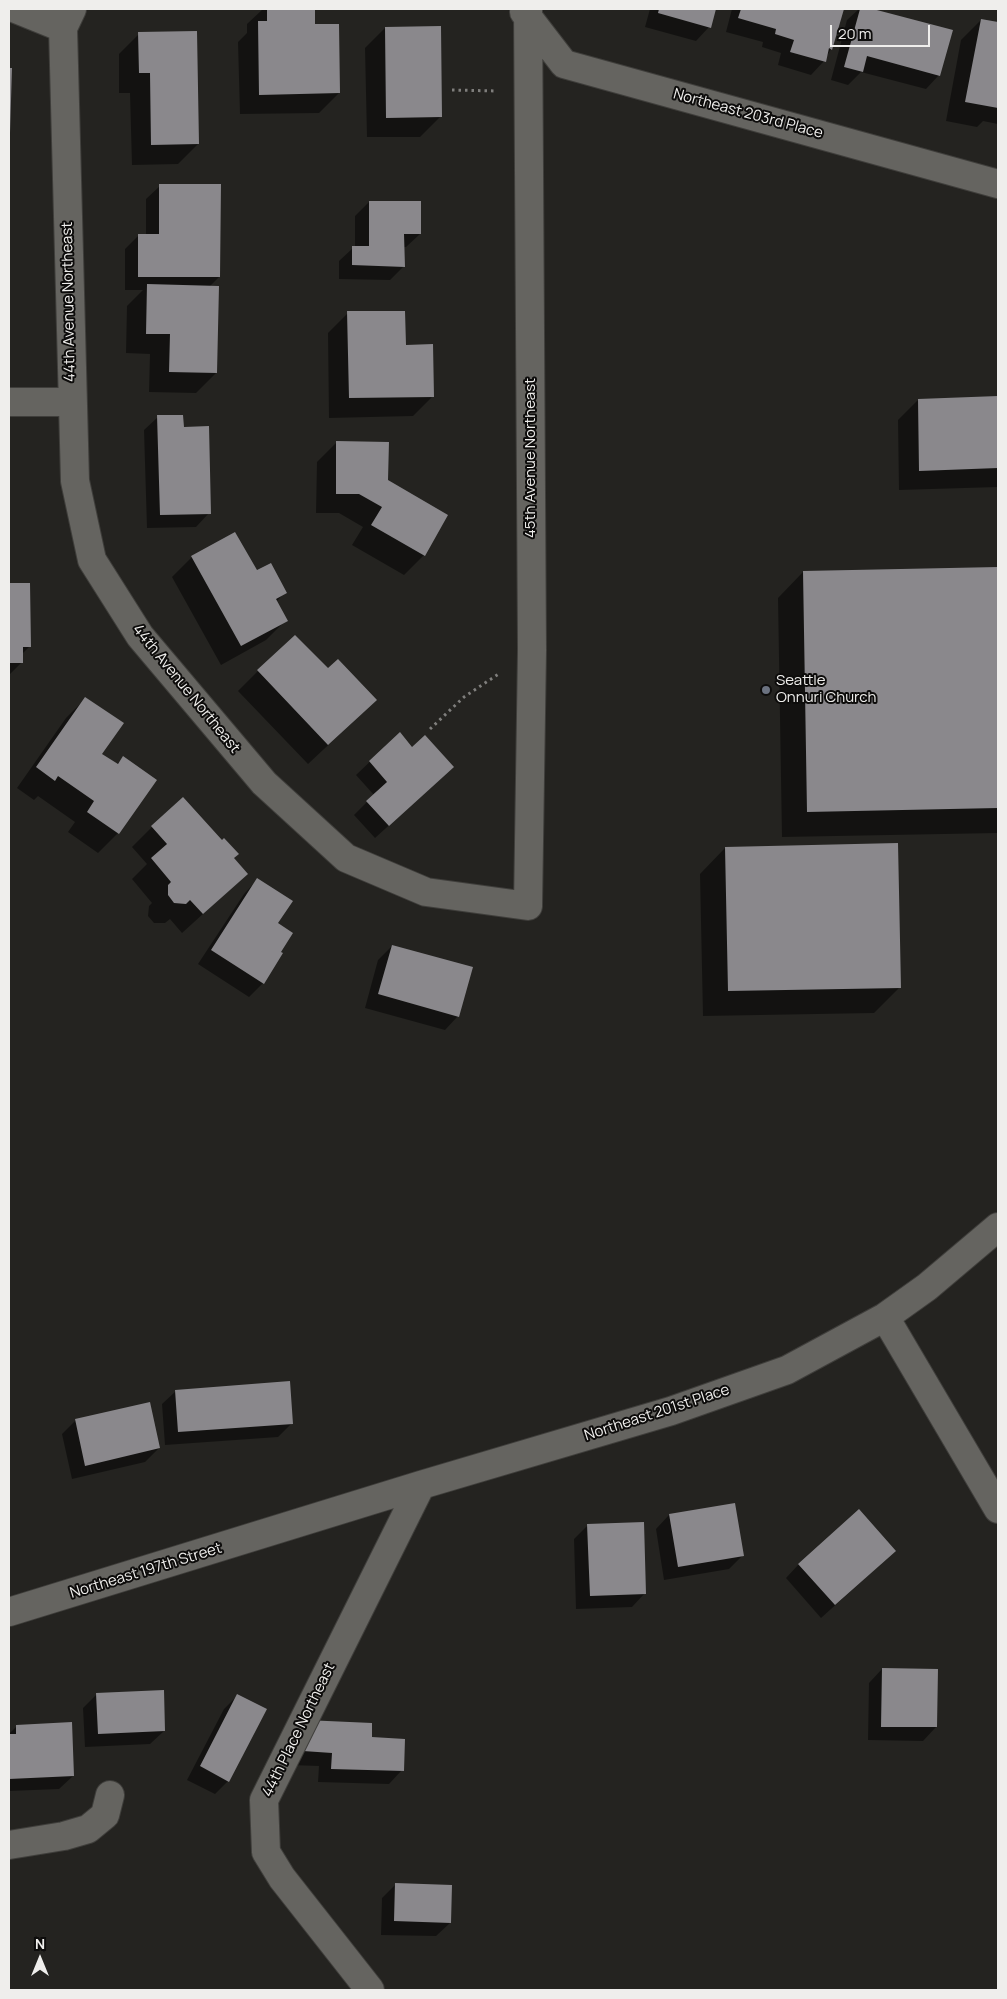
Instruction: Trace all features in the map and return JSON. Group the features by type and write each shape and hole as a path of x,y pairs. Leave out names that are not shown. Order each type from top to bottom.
{"street":[{"path":"16,9 67,19"},
{"name":"45th Avenue Northeast","path":"526,11 529,92 532,650 528,906"},
{"name":"Northeast 203rd Place","path":"526,11 564,64 998,184"},
{"name":"44th Avenue Northeast","path":"67,19 71,402 75,481 92,560 140,636 264,783 346,858 426,892 528,906"},
{"path":"9,402 71,402"},
{"name":"Northeast 201st Place","path":"282,1529 421,1485 671,1411 788,1370 885,1317 927,1287 998,1227"},
{"path":"885,1317 998,1509"},
{"name":"44th Place Northeast","path":"370,1990 282,1878 266,1852 264,1800 421,1485"},
{"name":"Northeast 197th Street","path":"9,1612 282,1529"},
{"path":"9,1845 64,1836 88,1829 105,1815 110,1795"}],"path":[{"path":"452,90 529,92"},
{"path":"430,728 464,697 532,650"}],"building":[{"path":"267,9 315,9 315,24 339,24 340,93 259,95 258,21 267,21"},
{"path":"659,9 716,9 711,28 658,13"},
{"path":"741,9 844,9 832,50 829,48 826,62 790,52 794,40 775,34 776,29 738,18"},
{"path":"860,9 873,9 953,30 940,76 867,56 863,72 844,67"},
{"path":"981,19 998,22 998,108 965,102"},
{"path":"441,26 442,117 386,118 385,27"},
{"path":"197,31 199,144 151,145 150,73 139,73 138,32"},
{"path":"9,68 12,68 10,133 9,133"},
{"path":"159,184 221,184 220,277 138,277 138,234 159,234"},
{"path":"369,201 421,201 421,234 404,234 405,267 352,265 352,246 369,246"},
{"path":"147,284 219,286 217,373 169,372 170,334 146,334"},
{"path":"347,311 405,311 406,345 433,344 434,397 349,398"},
{"path":"998,396 998,468 919,471 918,399"},
{"path":"157,415 183,415 184,427 209,426 211,514 160,515"},
{"path":"336,441 389,442 388,480 448,515 425,556 371,525 382,507 359,494 336,494"},
{"path":"235,532 257,570 271,563 287,593 276,599 288,621 241,646 191,556"},
{"path":"998,567 998,808 807,812 803,571"},
{"path":"9,583 30,583 31,647 23,647 23,663 9,663"},
{"path":"295,635 328,668 338,659 377,700 328,745 257,670"},
{"path":"85,697 124,723 102,754 118,764 123,756 157,780 119,834 87,812 94,801 58,776 55,781 36,767"},
{"path":"400,732 412,747 425,735 454,767 389,826 366,801 387,782 369,761"},
{"path":"183,797 222,840 224,838 239,854 234,858 248,874 203,914 190,900 186,904 174,903 168,895 168,885 171,882 151,858 167,844 151,826"},
{"path":"898,843 901,988 728,991 725,847"},
{"path":"257,878 293,901 278,923 293,933 264,984 211,950"},
{"path":"392,945 473,967 459,1017 378,994"},
{"path":"290,1381 293,1424 178,1432 175,1390"},
{"path":"150,1402 160,1448 85,1466 75,1419"},
{"path":"735,1503 744,1556 678,1567 669,1514"},
{"path":"859,1509 896,1551 835,1605 798,1564"},
{"path":"644,1522 646,1594 590,1596 587,1524"},
{"path":"882,1668 938,1669 937,1727 881,1727"},
{"path":"164,1690 165,1731 98,1734 96,1693"},
{"path":"237,1694 267,1709 229,1782 200,1766"},
{"path":"305,1720 372,1723 372,1737 405,1739 404,1771 331,1769 332,1753 303,1751"},
{"path":"72,1722 74,1776 9,1779 9,1734 16,1734 16,1725"},
{"path":"395,1883 452,1885 451,1923 394,1921"}],"place":[{"name":"Seattle Onnuri Church","path":"766,690"}]}
